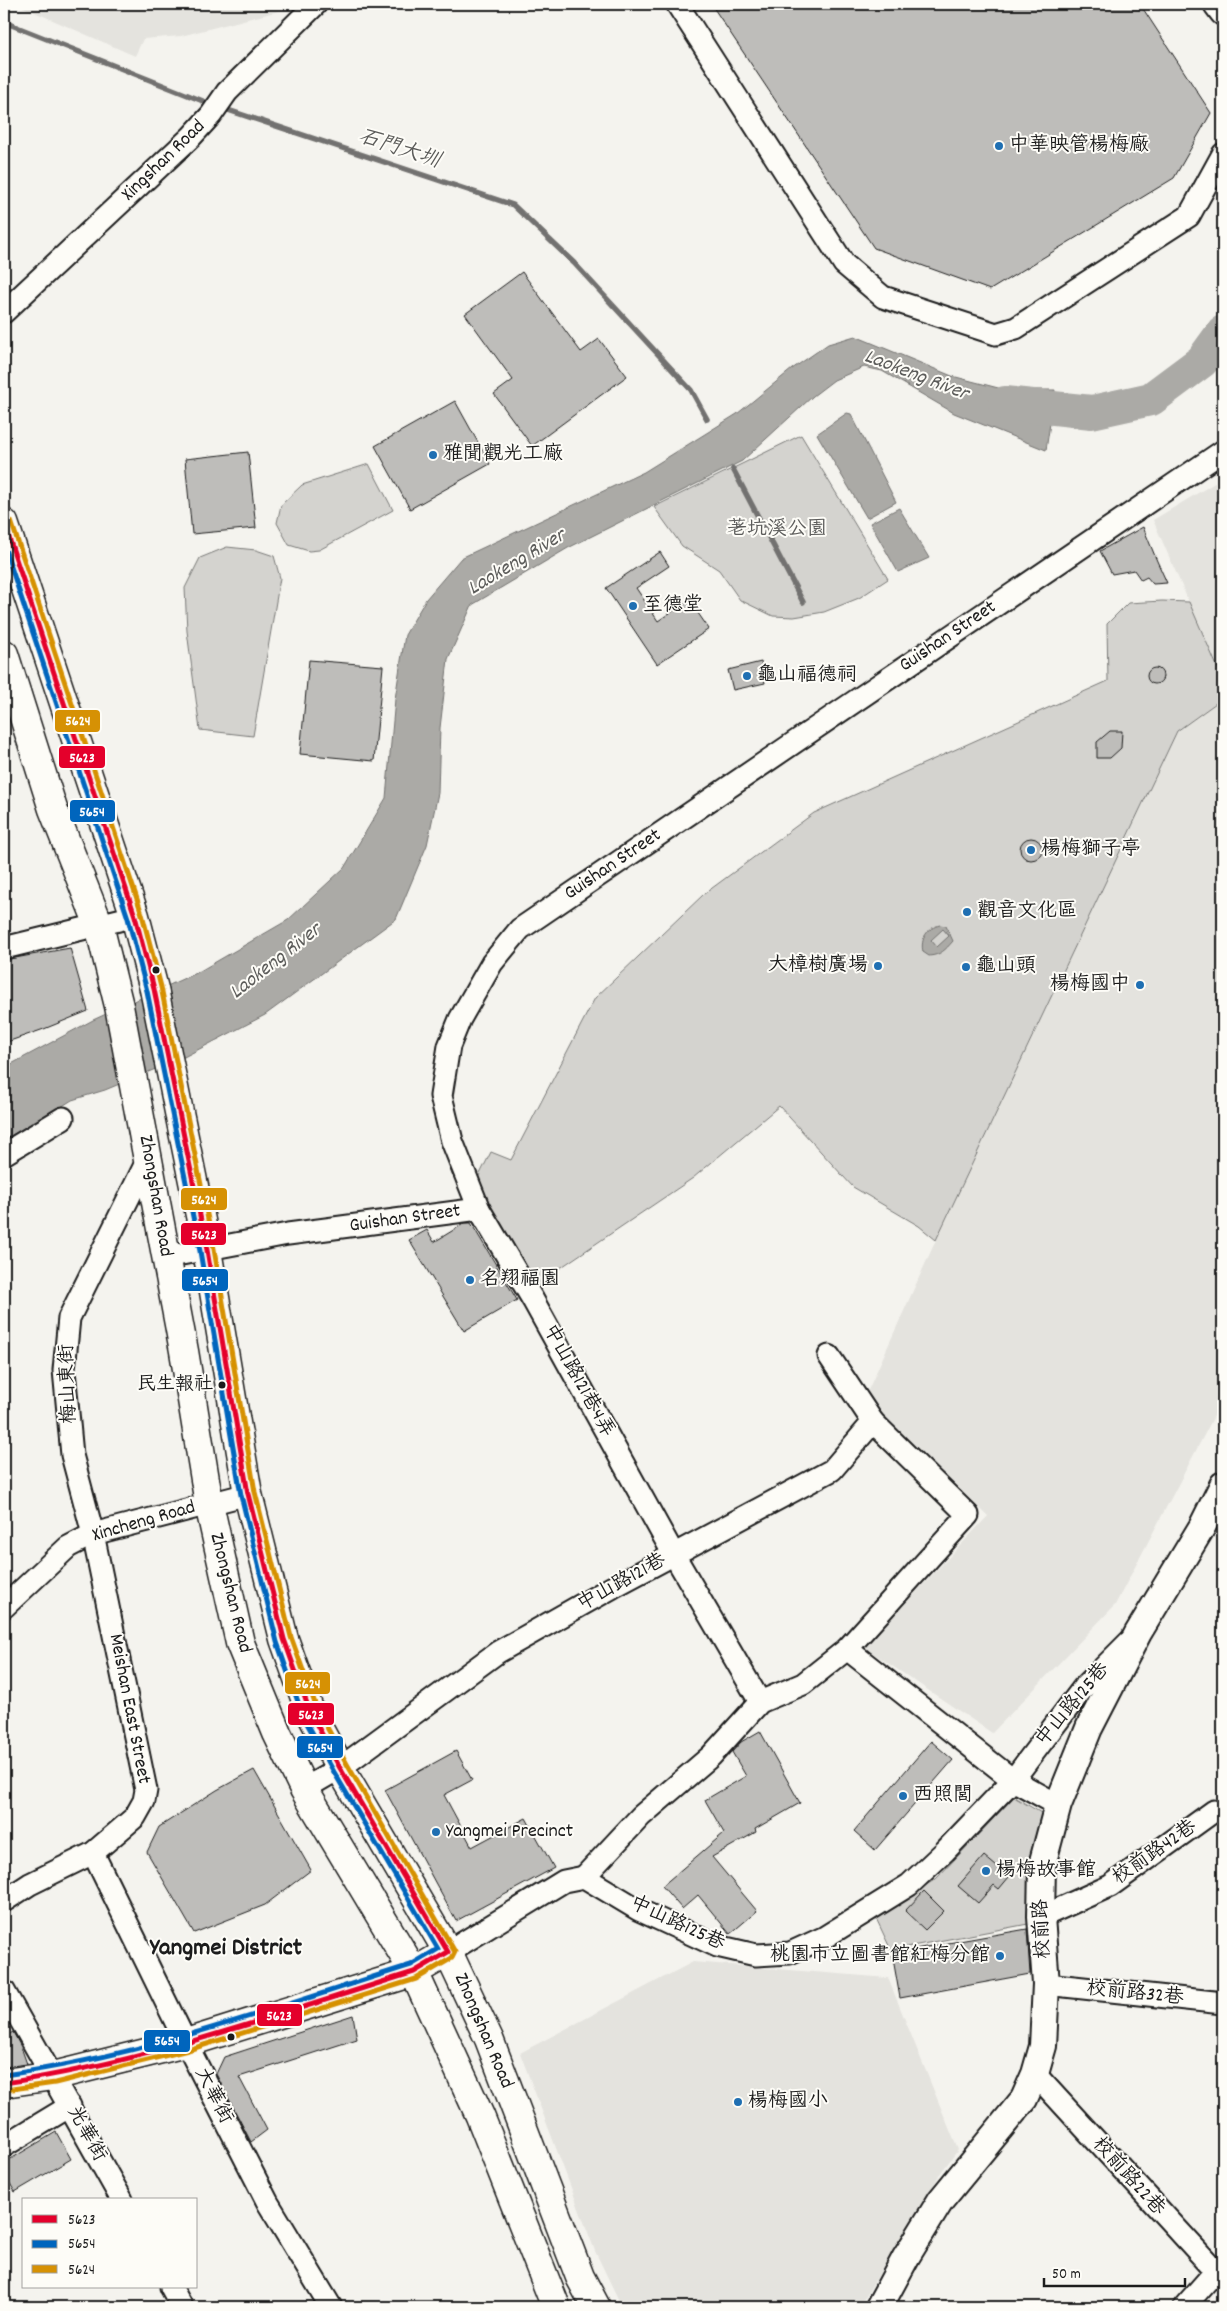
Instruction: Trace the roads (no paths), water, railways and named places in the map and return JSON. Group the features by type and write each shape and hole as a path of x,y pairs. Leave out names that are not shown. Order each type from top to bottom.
{"main road":[{"name":"Zhongshan Road","path":"4,523 135,916 154,990 207,1250 248,1494 284,1638 310,1712 340,1768 448,1952 489,2039 580,2277 596,2307"},
{"name":"Zhongshan Road","path":"4,654 53,809 98,925 119,1006 166,1257 208,1504 240,1643 277,1733 304,1789 414,1972 480,2116 556,2307"},
{"path":"4,2083 53,2076 186,2043 414,1972 448,1952"}],"street":[{"name":"Xingshan Road","path":"4,312 191,137 211,115 227,92 316,4"},
{"path":"677,4 844,264 883,298 996,334 1016,328 1189,216 1223,154"},
{"path":"1218,4 1223,12"},
{"name":"Guishan Street","path":"166,1257 288,1234 479,1209 452,1141 441,1096 450,1046 460,1019 492,963 520,929 1223,451"},
{"path":"4,948 135,916"},
{"path":"4,1154 64,1118"},
{"name":"梅山東街","path":"93,1534 72,1455 64,1370 69,1318 148,1161"},
{"name":"中山路121巷4弄","path":"479,1209 533,1300 677,1560"},
{"path":"448,1952 564,1881 584,1877 641,1816 711,1756 760,1702 803,1684 847,1649 968,1515 873,1422 829,1356"},
{"name":"中山路121巷","path":"304,1789 340,1768 498,1652 677,1560 832,1470 873,1422"},
{"name":"校前路","path":"879,2307 906,2257 941,2200 1024,2099 1035,2074 1043,2046 1046,1984 1041,1917 1042,1865 1058,1805 1089,1728 1138,1633 1202,1527 1223,1485"},
{"name":"Xincheng Road","path":"4,1607 68,1547 93,1534 248,1494"},
{"name":"Meishan East Street","path":"4,1901 30,1884 93,1853 135,1816 144,1801 146,1790 93,1534"},
{"path":"677,1560 760,1702"},
{"name":"中山路125巷","path":"584,1877 639,1910 717,1946 756,1956 790,1953 825,1937 909,1885 945,1851 1013,1780 1083,1688 1138,1633"},
{"path":"847,1649 1013,1780 1058,1805"},
{"name":"校前路42巷","path":"1041,1917 1110,1886 1214,1811"},
{"name":"大華街","path":"93,1853 186,2043 268,2203 331,2307"},
{"name":"校前路32巷","path":"1046,1984 1223,2003"},
{"name":"光華街","path":"4,1991 121,2198"},
{"name":"校前路22巷","path":"1035,2074 1219,2275"},
{"path":"4,2146 70,2106"},
{"path":"1184,2307 1219,2275"},
{"path":"172,2288 182,2307"}],"water":[{"path":"855,336 952,376 1006,390 1055,390 1046,450 954,413 882,371 864,367 834,380 813,396 742,461 568,548 472,605 448,659 440,728 438,793 427,845 396,919 265,1015 182,1058 105,1090 72,1100 4,1143 4,1068 93,1020 200,971 288,920 344,868 386,798 395,699 405,635 426,599 461,558 644,472 737,414 792,369 828,344"},
{"path":"847,413 851,414 896,502 867,518 817,434"},
{"path":"899,508 929,558 898,572 870,523"},
{"path":"935,926 946,926 953,941 942,952 929,956 923,952 922,947 928,931","holes":["943,929 949,936 937,947 931,940"]}],"waterway":[{"name":"石門大圳","path":"4,22 213,105"},
{"name":"石門大圳","path":"222,108 513,205 574,263 691,390 707,419"},
{"name":"Laokeng River","path":"1005,403 1092,412 1151,399 1202,361 1223,332"},
{"name":"石門大圳","path":"733,469 803,602"}],"place":[{"name":"中華映管楊梅廠","path":"999,146"},
{"name":"雅聞觀光工廠","path":"433,455"},
{"name":"至德堂","path":"633,606"},
{"name":"龜山福德祠","path":"747,676"},
{"name":"楊梅獅子亭","path":"1031,850"},
{"name":"觀音文化區","path":"967,912"},
{"name":"大樟樹廣場","path":"878,966"},
{"name":"龜山頭","path":"966,967"},
{"name":"楊梅國中","path":"1140,985"},
{"name":"名翔福園","path":"470,1280"},
{"name":"民生報社","path":"222,1385"},
{"name":"西照閭","path":"903,1796"},
{"name":"Yangmei Precinct","path":"436,1832"},
{"name":"楊梅故事館","path":"986,1871"},
{"name":"桃園市立圖書館紅梅分館","path":"1000,1956"},
{"name":"楊梅國小","path":"738,2102"}],"district":[{"name":"Yangmei District","path":"226,1949"}],"park label":[{"name":"荖坑溪公園","path":"777,530"}]}
